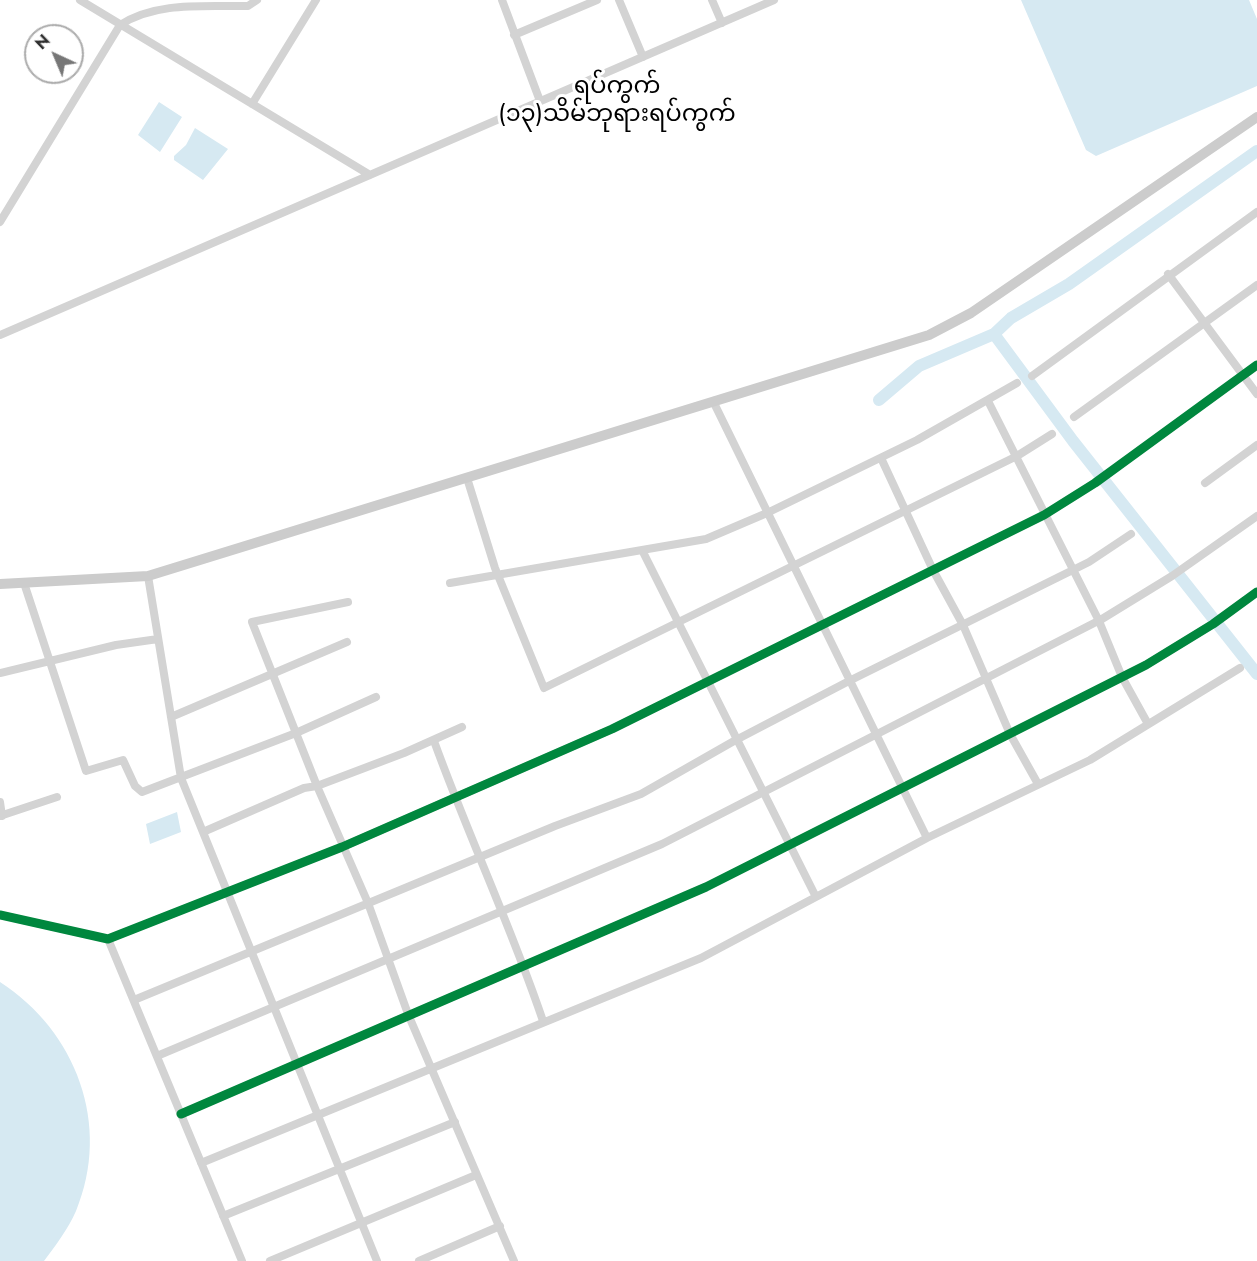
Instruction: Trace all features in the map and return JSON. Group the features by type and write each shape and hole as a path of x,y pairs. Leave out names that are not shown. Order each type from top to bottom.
{"main road":[{"path":"0,584 148,576 929,335 971,313 1257,117"}],"street":[{"path":"80,0 370,175"},
{"path":"0,222 120,25 138,14 156,9 248,6 257,0"},
{"path":"252,104 316,0"},
{"path":"502,0 540,101"},
{"path":"514,35 597,0"},
{"path":"619,0 643,57"},
{"path":"712,0 722,22"},
{"path":"0,335 774,0"},
{"path":"1032,376 1168,274 1257,212"},
{"path":"1168,274 1257,394"},
{"path":"1074,417 1257,285"},
{"path":"0,915 108,939 342,847 612,729 1044,515 1095,483 1257,365"},
{"path":"450,582 643,552 706,539 767,513 881,458 1017,383"},
{"path":"712,401 927,838"},
{"path":"988,401 1099,621 1122,677 1148,724"},
{"path":"467,478 498,575 544,688 1017,456 1052,434"},
{"path":"1205,483 1257,445"},
{"path":"881,458 933,570 963,625 1010,734 1038,784"},
{"path":"157,1056 662,844 988,679 1044,647 1099,621 1172,576 1257,516"},
{"path":"134,1000 479,857 641,794 738,739 849,681 1073,570 1131,534"},
{"path":"643,552 816,897"},
{"path":"148,576 181,778 377,1261"},
{"path":"24,583 86,771 123,760 135,786 142,792 296,733 375,697"},
{"path":"181,1114 296,1062 706,887 1122,677 1213,624 1257,592"},
{"path":"348,602 253,621 317,786 368,903 408,1014 514,1261"},
{"path":"0,673 50,660 158,639"},
{"path":"171,717 273,676 347,642"},
{"path":"201,1163 701,958 927,838 1090,760 1240,668"},
{"path":"203,832 304,788 317,786 434,741 462,727"},
{"path":"434,741 454,797 524,964 543,1022"},
{"path":"0,802 1,816 57,797"},
{"path":"108,939 242,1261"},
{"path":"223,1216 455,1122"},
{"path":"270,1261 476,1175"},
{"path":"419,1261 500,1226"}],"shaded area":[{"path":"1021,0 1249,0 1257,19 1257,86 1096,156 1086,150"},
{"path":"159,102 182,117 160,152 138,135"},
{"path":"195,128 228,149 203,180 174,160 174,156 186,145"},
{"path":"177,812 181,832 150,844 146,824"},
{"path":"0,982 27,1002 49,1026 67,1053 80,1083 88,1114 90,1146 86,1178 73,1218 44,1261 0,1261"}],"waterway":[{"path":"879,400 919,366 994,334 1011,318 1069,284 1257,151"},
{"path":"994,334 1073,441 1257,674"}],"cycle path":[{"path":"0,915 108,939 342,847 612,729 1044,515 1095,483 1257,365"},
{"path":"181,1114 706,887 1146,665 1213,624 1257,592"}],"district":[{"name":"ရပ်ကွက် (၁၃)သိမ်ဘုရားရပ်ကွက်","path":"617,101"}]}
